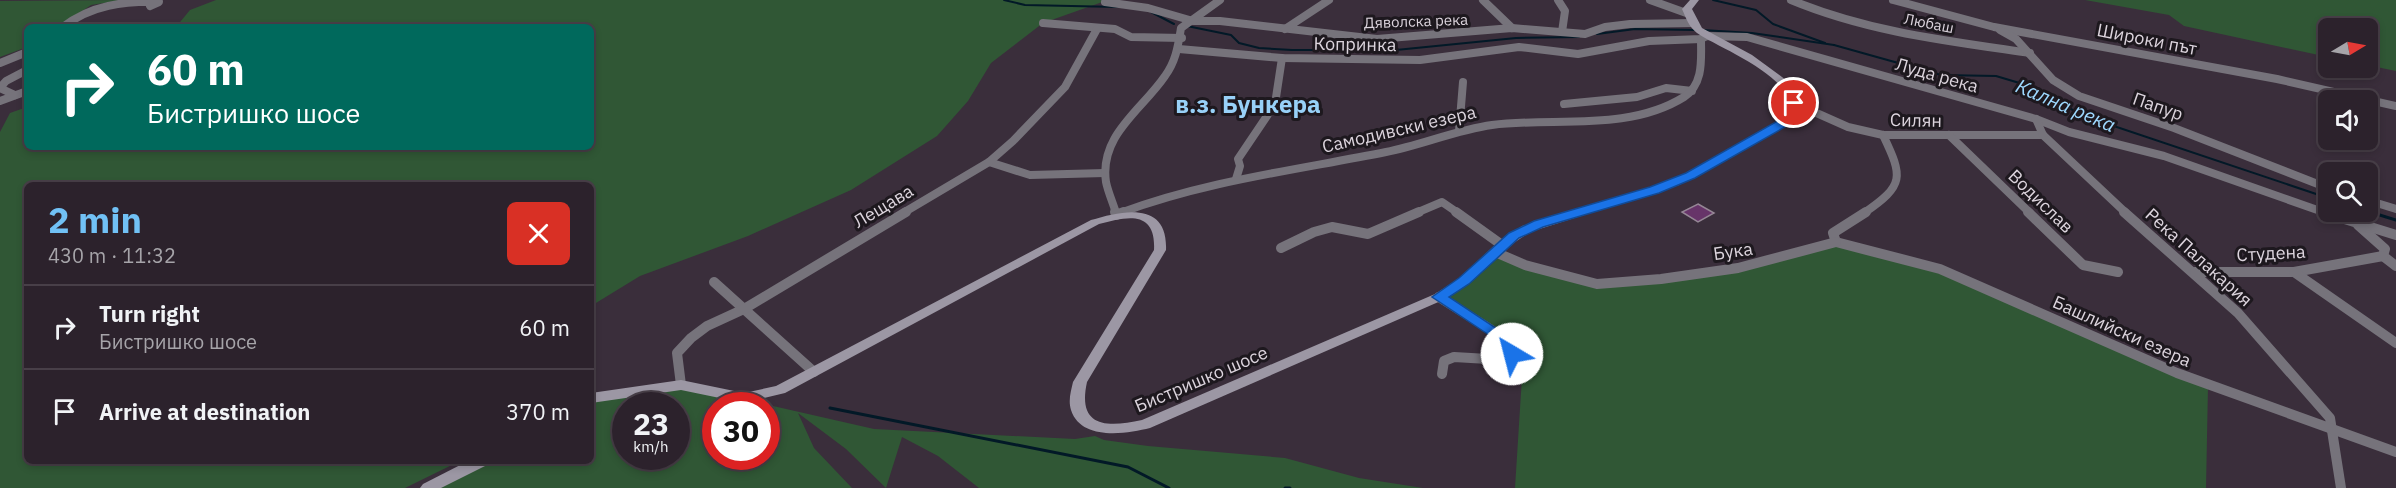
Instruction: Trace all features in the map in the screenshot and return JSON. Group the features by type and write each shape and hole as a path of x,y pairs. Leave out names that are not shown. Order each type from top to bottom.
{"street":[{"path":"1116,215 1106,193 1105,173 1110,148 1125,118 1175,64 1182,38 1182,28 1220,0"},
{"path":"1285,29 1329,0"},
{"path":"1483,0 1512,28"},
{"path":"1558,0 1565,11 1562,32"},
{"path":"1650,0 1691,19 1704,37 1767,69 1782,81 1794,103"},
{"name":"Любаш","path":"1791,0 1865,24 1948,41 2031,52"},
{"name":"Широки път","path":"1893,0 1994,27 2265,77 2396,106"},
{"path":"66,24 73,17 102,5 134,1 159,2 150,6"},
{"name":"Дяволска река","path":"1106,1 1149,8 1193,21 1220,21 1377,39 1512,28 1585,34 1605,27 1691,19"},
{"path":"1691,19 1692,1"},
{"path":"1043,23 1115,29 1131,37 1182,38"},
{"name":"Папур","path":"1994,27 2016,39 2031,52 2053,80 2079,96 2174,128 2318,184"},
{"name":"Лещава","path":"681,385 677,353 687,338 706,326 744,309 989,162 1014,141 1065,87 1097,29"},
{"path":"1564,104 1637,97 1666,88 1692,91 1700,75 1704,37"},
{"name":"Копринка","path":"1179,49 1282,58 1420,60 1519,47 1578,54 1649,41 1704,37"},
{"name":"Луда река","path":"1704,37 1747,38 1781,45 2036,119 2069,132 2164,156 2354,223 2396,235"},
{"path":"0,63 24,53"},
{"path":"1236,179 1240,166 1238,159 1275,104 1282,58"},
{"path":"15,95 0,88 6,81 24,72"},
{"path":"1459,131 1463,82"},
{"name":"Самодивски езера","path":"1116,215 1155,199 1236,179 1388,152 1459,131 1495,124 1633,115 1663,106 1692,91"},
{"path":"0,101 24,92"},
{"name":"Силян","path":"1794,103 1848,127 1883,135 2043,135"},
{"name":"Бистришко шосе","path":"594,398 681,385 744,398 780,390 1030,254 1095,222 1116,215 1130,215 1150,220 1158,225 1162,240 1160,250 1080,382 1075,397 1076,409 1082,417 1101,427 1130,429 1439,297 1464,281 1499,248 1538,224 1654,190 1690,176 1781,124 1793,111 1794,103"},
{"name":"Река Палакария","path":"2036,119 2043,135 2074,167 2195,272 2238,313 2330,418 2342,488"},
{"path":"1836,242 1833,233 1888,195 1896,182 1898,172 1883,135"},
{"name":"Водислав","path":"1949,135 2083,264 2118,272"},
{"path":"989,162 1030,175 1105,173"},
{"name":"Бука","path":"1281,248 1328,227 1344,225 1368,234 1442,202 1499,248 1525,265 1597,284 1763,263 1836,242"},
{"path":"2378,203 2396,209"},
{"path":"2354,223 2367,231 2385,249 2383,256 2396,266"},
{"name":"Башлийски езера","path":"1836,242 1861,251 1906,258 1940,269 2177,373 2396,452"},
{"name":"Студена","path":"2195,272 2294,272 2383,256"},
{"path":"2294,272 2396,343"},
{"path":"714,282 814,372"},
{"path":"1439,297 1501,336 1512,346 1512,354 1505,360 1454,357 1444,362 1442,374"},
{"path":"428,488 476,464"}],"green space":[{"path":"123,0 91,5 63,24 24,24 24,48 0,57 0,1"},
{"path":"216,0 1108,0 1043,23 991,63 968,101 937,136 851,190 748,236 640,276 594,304 594,182 24,182 24,464 454,464 405,488 0,488 0,132 10,113 24,108 24,150 594,150 594,24 178,24 190,10"},
{"path":"2085,0 2396,0 2396,71 2378,67 2378,18 2318,18 2318,55 2184,26 2169,15"},
{"path":"1836,242 1906,258 2208,386 2206,488 1515,488 1523,361 1501,336 1439,297 1495,252 1597,284 1712,271"},
{"path":"681,385 712,392 702,392 702,470 780,470 780,408 874,429 1075,439 1095,436 1104,440 1148,446 1285,458 1359,478 1423,488 979,488 938,456 902,437 886,488 846,449 798,413 814,448 852,488 428,488 478,464 594,464 594,398 612,395 612,470 690,470 690,392 633,392"}],"building":[{"path":"1698,204 1714,213 1698,222 1682,212"}],"waterway":[{"path":"1004,0 1025,5 1118,7"},
{"path":"1713,0 1756,10 1773,24 1825,43"},
{"path":"1151,12 1174,24"},
{"path":"1187,26 1231,35 1239,43 1259,48 1292,50 1396,50 1516,38 1579,37"},
{"path":"1597,34 1635,29 1695,30"},
{"name":"Кална река","path":"1702,30 1752,33 1834,45 1941,75 1996,76 2026,85 2084,116 2318,195"},
{"name":"Кална река","path":"2378,214 2396,220"},
{"path":"830,408 1128,467 1169,488"},
{"path":"1285,488 1290,488"}],"district":[{"name":"в.з. Бункера","path":"1248,104"}],"route":[{"path":"1512,354 1512,346 1501,336 1439,297 1464,281 1502,245 1526,229 1654,190 1690,176 1781,124 1793,111 1794,103"}]}
